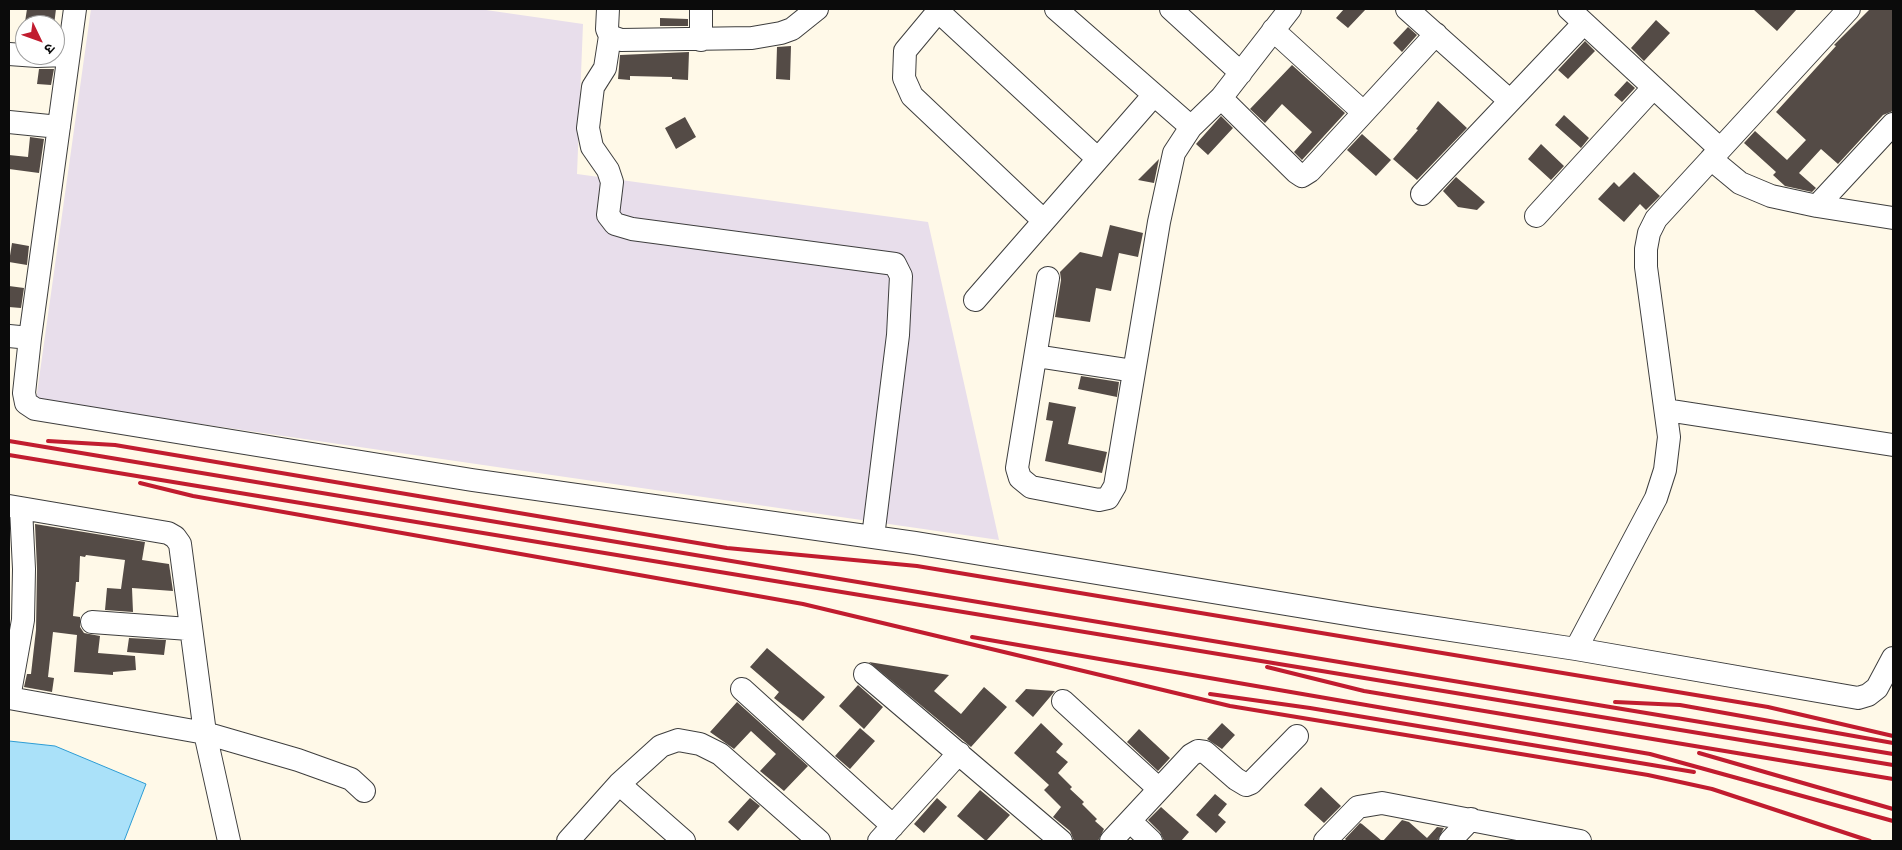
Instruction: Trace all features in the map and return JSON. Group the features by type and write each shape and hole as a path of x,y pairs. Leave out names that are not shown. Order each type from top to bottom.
{"street":[{"path":"75,9 59,127 19,337 26,403 34,409 472,480 873,537 1370,618 1576,649 1858,698 1868,695 1877,688 1893,658"},
{"path":"608,9 607,29 610,36 605,68 592,93 588,128 592,147 608,170 612,182 608,215 615,224 632,229 895,264 901,276 898,335 873,537"},
{"path":"701,9 701,40"},
{"path":"610,36 621,40 752,38 781,33 801,23 817,9"},
{"path":"1056,9 1190,127"},
{"path":"1171,9 1241,73"},
{"path":"1048,278 1017,468 1020,478 1031,487 1099,500 1108,498 1114,486 1159,222 1174,153 1190,127 1221,98 1290,9"},
{"path":"1407,9 1510,100"},
{"path":"1576,649 1656,498 1665,470 1669,437 1646,267 1646,249 1649,233 1656,219 1849,9"},
{"path":"1044,220 912,96 904,78 905,51 939,10 1098,159"},
{"path":"1422,194 1510,100 1577,16 1653,88 1740,183 1752,189 1817,206 1893,218"},
{"path":"1273,30 1363,112"},
{"path":"1221,98 1302,176 1310,171 1436,34"},
{"path":"9,54 37,56 68,55"},
{"path":"1536,216 1653,88"},
{"path":"975,300 1153,96"},
{"path":"9,122 59,127"},
{"path":"1817,206 1893,124"},
{"path":"1036,356 1134,371"},
{"path":"1666,410 1893,445"},
{"path":"229,841 205,733 189,629 180,544 175,537 168,534 15,507 24,569 22,620 9,698 205,733 298,760 351,779 364,791"},
{"path":"92,622 189,629"},
{"path":"865,674 1061,841"},
{"path":"742,689 886,834 959,754"},
{"path":"1063,701 1159,789"},
{"path":"1111,841 1191,756 1198,752 1205,752 1212,757 1241,783 1251,783 1297,736"},
{"path":"568,841 619,784 661,746 678,740 700,744 720,754 820,841"},
{"path":"619,784 684,841"},
{"path":"1325,841 1358,807 1368,803 1382,803 1580,841"},
{"path":"1450,841 1471,819"},
{"path":"1130,821 1151,841"}],"shaded area":[{"path":"91,9 479,9 583,24 577,174 928,222 999,540 36,400"}],"water":[{"path":"9,741 55,746 146,784 124,841 9,841"}],"building":[{"path":"27,9 56,9 55,15 26,15"},
{"path":"1344,9 1366,9 1348,28 1336,18"},
{"path":"1753,9 1797,9 1777,31"},
{"path":"1870,9 1893,9 1893,111 1883,115 1838,164 1821,149 1799,173 1816,188 1812,192 1785,186 1773,175 1776,172 1744,143 1755,131 1787,160 1806,140 1776,112 1836,46 1834,45"},
{"path":"660,18 688,19 688,26 660,26"},
{"path":"1656,20 1670,33 1644,61 1631,48"},
{"path":"1408,27 1417,35 1402,52 1393,43"},
{"path":"1585,41 1595,51 1568,79 1558,70"},
{"path":"791,46 790,80 776,79 777,47"},
{"path":"689,52 688,80 672,79 672,77 630,76 630,80 618,79 620,55"},
{"path":"1292,65 1345,113 1302,160 1294,152 1312,132 1282,104 1265,123 1250,109"},
{"path":"39,69 54,69 51,85 37,84"},
{"path":"1627,81 1635,88 1622,102 1614,95"},
{"path":"1438,101 1467,128 1417,180 1393,159 1418,130 1416,129"},
{"path":"1564,115 1589,138 1581,148 1555,125"},
{"path":"1221,116 1233,128 1208,155 1196,144"},
{"path":"685,117 696,137 676,149 665,128"},
{"path":"1362,134 1391,160 1376,176 1347,150"},
{"path":"30,137 44,139 39,173 9,169 9,155 28,157"},
{"path":"1541,144 1564,166 1551,180 1528,159"},
{"path":"1159,159 1154,183 1138,180"},
{"path":"1634,172 1660,196 1646,210 1640,204 1624,222 1598,199 1614,182 1619,187"},
{"path":"1456,177 1485,202 1477,210 1458,207 1443,191"},
{"path":"1110,225 1143,233 1138,257 1119,253 1111,291 1096,288 1090,322 1055,317 1061,280 1060,272 1080,252 1102,257"},
{"path":"12,243 29,246 27,265 9,262"},
{"path":"9,286 24,288 21,308 9,307"},
{"path":"1081,376 1119,382 1117,397 1078,389"},
{"path":"1049,402 1076,407 1068,444 1107,452 1102,473 1045,461 1053,421 1046,420"},
{"path":"35,524 145,542 142,560 169,564 173,591 132,588 133,612 105,610 107,588 121,589 125,560 86,555 85,557 80,556 79,582 76,582 73,616 80,617 80,627 84,633 100,636 98,653 135,656 136,670 113,672 113,675 74,672 77,635 53,632 48,677 54,678 52,692 24,687 27,674 31,674 36,630 37,569"},
{"path":"129,638 166,640 164,655 127,652"},
{"path":"767,648 825,697 803,721 774,698 779,692 750,667"},
{"path":"869,662 949,675 934,691 961,714 984,687 1007,707 971,747"},
{"path":"858,685 883,707 864,729 839,706"},
{"path":"1026,689 1055,691 1033,717 1015,701"},
{"path":"737,702 808,766 784,791 760,771 776,754 751,731 734,749 710,732"},
{"path":"1041,723 1063,744 1056,752 1068,762 1058,773 1072,787 1070,789 1084,802 1082,804 1104,829 1098,841 1074,841 1070,831 1053,817 1061,807 1044,790 1049,785 1014,753"},
{"path":"1222,723 1235,735 1222,749 1207,739"},
{"path":"860,728 875,741 850,769 835,756"},
{"path":"1139,729 1170,758 1158,771 1127,742"},
{"path":"1321,787 1341,806 1324,823 1304,805"},
{"path":"980,790 1010,815 986,841 957,816"},
{"path":"1215,794 1227,804 1218,815 1226,822 1216,833 1196,815"},
{"path":"750,798 760,806 738,831 728,822"},
{"path":"937,798 947,807 924,833 914,824"},
{"path":"1161,807 1189,832 1181,841 1164,841 1160,832 1148,820"},
{"path":"1402,820 1409,822 1427,838 1437,827 1444,828 1437,841 1383,841"},
{"path":"1360,823 1382,841 1347,841 1345,839"}],"railway":[{"path":"9,441 1893,754"},
{"path":"48,441 115,445 727,548 917,566 1768,707 1893,736"},
{"path":"9,455 1893,765"},
{"path":"140,483 193,496 803,604 1230,706 1648,775 1712,789 1870,841"},
{"path":"972,637 1650,754 1893,821"},
{"path":"1267,667 1364,691 1893,779"},
{"path":"1210,694 1310,708 1694,772"},
{"path":"1615,702 1680,705 1893,743"},
{"path":"1699,753 1893,809"}]}
